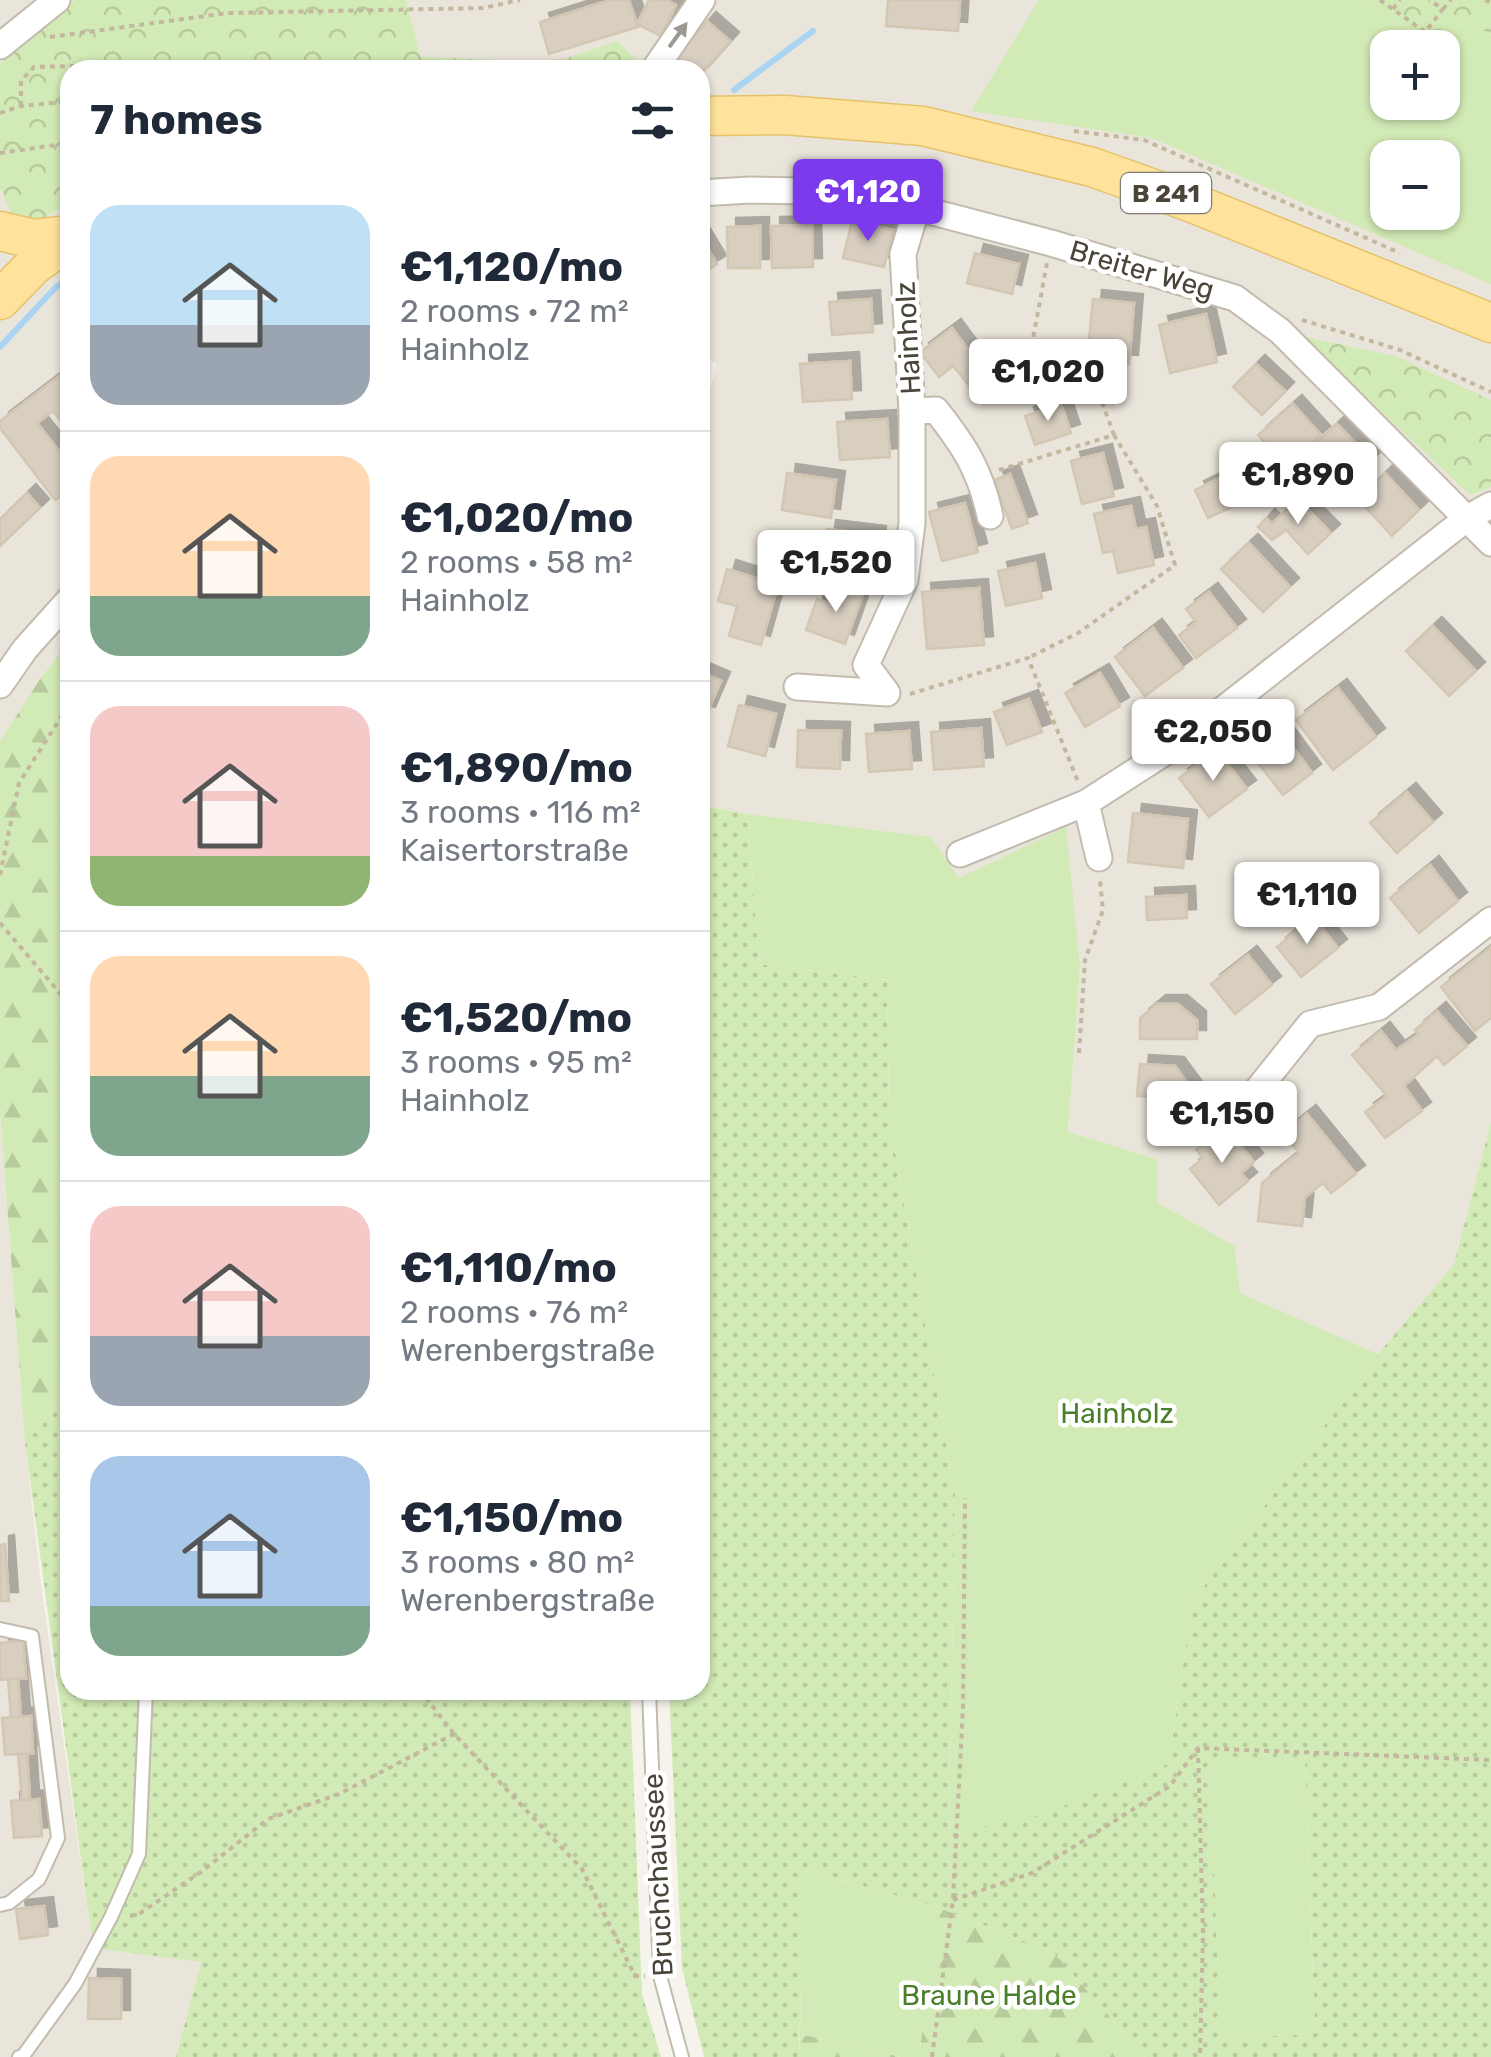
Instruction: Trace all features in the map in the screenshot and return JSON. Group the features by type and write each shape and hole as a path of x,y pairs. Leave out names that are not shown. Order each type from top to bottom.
{"main road":[{"name":"B 241","path":"710,115 744,113 923,126 1092,167 1190,202 1491,324"},
{"name":"B 241","path":"710,133 825,120"},
{"path":"0,232 33,239 60,238"},
{"path":"6,293 60,246"},
{"path":"0,249 6,293"}],"street":[{"path":"0,46 57,0"},
{"path":"661,60 702,0"},
{"name":"Breiter Weg","path":"710,192 856,192 1236,298 1280,330 1491,543"},
{"name":"Hainholz","path":"796,687 888,693 866,664 906,580 912,523 912,411 904,254 916,207"},
{"name":"Hainholz","path":"912,411 936,410 954,432 982,478 990,516"},
{"path":"960,854 1086,803 1184,740 1466,519 1491,505"},
{"path":"0,685 24,649 60,610"},
{"path":"1086,803 1099,858"},
{"path":"1258,1089 1310,1024 1379,1008 1491,920"}],"lane":[{"path":"0,1629 32,1636 58,1838 39,1879 0,1905"},
{"path":"19,2057 75,1984 139,1854 146,1700"},
{"name":"Bruchchaussee","path":"649,1700 660,1976 682,2057"}],"path":[{"path":"22,28 45,38 228,13 483,8 520,0"},
{"path":"1380,0 1424,32 1451,0"},
{"path":"1393,9 1400,0"},
{"path":"1429,0 1443,10"},
{"path":"21,106 21,81 34,67 60,66"},
{"path":"0,113 21,106 60,102"},
{"path":"0,153 60,144"},
{"path":"914,694 1028,658 1078,633 1175,565 1157,506 1114,435 1096,386 1051,395 1032,344 1051,244"},
{"path":"1288,316 1400,350 1491,392"},
{"path":"996,471 1114,435"},
{"path":"1028,658 1086,803"},
{"path":"0,875 18,783 60,718"},
{"path":"1079,1053 1085,960 1102,910 1099,858"},
{"path":"0,923 60,993"},
{"path":"932,2057 953,1900 962,1708 965,1498"},
{"path":"428,1700 454,1734 582,1868 635,1976 660,1976"},
{"path":"111,1917 139,1914 268,1819 338,1794 454,1734"},
{"path":"953,1900 1032,1873 1170,1786 1198,1748"},
{"path":"1198,1748 1491,1760"},
{"path":"1198,1748 1204,1933 1200,2057"}],"shaded area":[{"path":"0,0 1361,0 1411,30 1370,30 1370,120 1460,120 1460,37 1491,35 1491,1122 1454,1264 1378,1354 1240,1293 1235,1246 1158,1203 1157,1159 1068,1132 1080,967 958,879 930,837 710,807 710,389 717,364 710,360 710,60 60,60 60,653 0,741"},
{"path":"0,1113 25,1443 41,1585 93,1947 201,1962 176,2057 0,2057"}],"green space":[{"path":"75,0 406,0 420,57 501,60 60,60 60,209 42,219 26,222 12,214 0,188 0,64"},
{"path":"1039,0 1361,0 1411,30 1370,30 1370,120 1460,120 1460,30 1449,30 1468,21 1491,35 1491,284 1152,138 971,111"},
{"path":"1361,0 1491,0 1491,35 1468,21 1449,30 1411,30"},
{"path":"617,41 637,60 546,60 565,59"},
{"path":"1301,336 1395,356 1491,400 1491,487 1470,495"},
{"path":"60,653 60,1400 25,1443 0,1112 0,741"},
{"path":"710,807 748,814 759,964 887,980 889,1116 955,1495 949,1833 1168,1763 1193,1601 1378,1354 1454,1264 1491,1122 1491,2057 1145,2057 1054,1953 937,1907 804,1870 799,2057 704,2057 682,1968 669,1700 710,1700","holes":["1305,1759 1315,2034 1221,2038 1210,1763"]},
{"name":"Hainholz","path":"748,814 931,837 959,878 1066,827 1080,967 1068,1132 1157,1159 1158,1203 1235,1246 1240,1293 1378,1354 1193,1601 1168,1764 1041,1815 949,1834 955,1495 889,1116 887,980 759,964"},
{"path":"60,1400 60,1700 630,1700 642,1994 661,2057 176,2057 201,1962 93,1948 25,1443"},
{"path":"1305,1759 1315,2034 1220,2038 1210,1762"},
{"path":"803,1870 937,1907 919,2057 901,2057 800,2034"},
{"name":"Braune Halde","path":"937,1907 1054,1953 1145,2057 919,2057"},
{"name":"Braune Halde","path":"800,2034 901,2057 799,2057"}],"building":[{"path":"610,0 629,0 638,27 549,54 540,22"},
{"path":"649,0 666,0 676,5 661,36 637,24"},
{"path":"888,0 960,0 958,31 886,26"},
{"path":"707,21 730,41 710,64 710,60 673,60"},
{"path":"852,221 893,230 884,267 843,258"},
{"path":"812,225 813,267 772,268 771,226"},
{"path":"760,226 760,268 728,268 727,227"},
{"path":"975,253 1019,264 1012,294 967,283"},
{"path":"871,299 873,332 832,335 829,302"},
{"path":"1093,299 1134,303 1129,364 1113,362 1114,343 1089,340"},
{"path":"1206,314 1217,362 1170,373 1159,325"},
{"path":"952,328 989,378 973,390 953,366 939,377 920,352"},
{"path":"850,361 852,399 803,402 800,364"},
{"path":"1256,364 1285,391 1262,415 1233,387"},
{"path":"60,376 60,420 53,411 37,423 60,452 60,496 55,500 0,428 0,421"},
{"path":"1061,404 1071,433 1035,445 1025,416"},
{"path":"1293,404 1321,435 1286,466 1258,435"},
{"path":"887,419 890,457 840,460 837,422"},
{"path":"1337,424 1372,460 1345,486 1310,449"},
{"path":"1103,453 1114,496 1082,504 1071,461"},
{"path":"787,473 836,480 831,518 782,510"},
{"path":"1385,473 1419,510 1392,536 1358,499"},
{"path":"1010,474 1028,523 1012,529 994,480"},
{"path":"1218,479 1232,507 1208,518 1195,490"},
{"path":"27,493 40,508 0,546 0,519"},
{"path":"1297,499 1331,533 1308,554 1286,530 1272,540 1258,527 1266,518 1272,524"},
{"path":"965,503 978,552 942,561 929,512"},
{"path":"1131,506 1136,529 1146,527 1154,565 1118,573 1113,551 1103,553 1094,514"},
{"path":"827,529 877,535 871,573 822,566"},
{"path":"1249,543 1290,587 1263,612 1221,569"},
{"path":"1035,563 1042,598 1006,606 998,571"},
{"path":"727,569 778,585 761,645 729,636 737,606 718,601"},
{"path":"843,583 864,591 845,644 806,630 817,599 834,605"},
{"path":"979,588 984,645 927,649 922,592"},
{"path":"1209,592 1237,628 1196,658 1179,635 1196,622 1186,609"},
{"path":"1433,626 1476,671 1449,696 1406,651"},
{"path":"1153,628 1183,668 1145,696 1115,657"},
{"path":"1100,673 1120,706 1085,727 1065,693"},
{"path":"710,676 721,681 710,707"},
{"path":"1338,688 1376,737 1333,770 1296,720"},
{"path":"1029,699 1042,732 1007,745 994,712"},
{"path":"739,705 776,714 765,756 728,746"},
{"path":"1275,723 1312,773 1283,795 1245,746"},
{"path":"981,728 984,766 934,770 931,732"},
{"path":"798,730 841,731 840,769 797,767"},
{"path":"909,731 912,769 869,772 866,734"},
{"path":"1217,750 1247,789 1209,817 1179,778"},
{"path":"1407,792 1433,822 1397,853 1370,823"},
{"path":"1133,813 1188,819 1183,868 1128,862"},
{"path":"1430,865 1458,901 1419,933 1390,898"},
{"path":"1186,895 1187,918 1147,920 1146,897"},
{"path":"1313,917 1338,948 1301,977 1277,947"},
{"path":"1491,947 1491,1018 1475,1031 1441,987"},
{"path":"1248,955 1272,985 1235,1014 1211,984"},
{"path":"1157,1004 1178,1004 1197,1020 1197,1039 1140,1039 1140,1018"},
{"path":"1437,1011 1467,1046 1444,1065 1437,1056 1404,1086 1422,1111 1385,1138 1365,1112 1387,1096 1352,1055 1381,1031 1396,1050 1419,1034 1415,1030"},
{"path":"1140,1064 1175,1066 1197,1096 1173,1112 1163,1097 1137,1096"},
{"path":"1307,1114 1356,1174 1331,1193 1323,1183 1305,1197 1302,1226 1258,1221 1262,1183 1299,1153 1283,1133"},
{"path":"1225,1126 1254,1162 1241,1173 1248,1181 1219,1205 1190,1169 1203,1158 1196,1150"},
{"path":"5,1544 9,1601 0,1601 0,1545"},
{"path":"23,1641 26,1678 0,1680 0,1643"},
{"path":"8,1679 18,1679 21,1717 11,1718"},
{"path":"31,1716 33,1753 5,1755 2,1718"},
{"path":"18,1754 27,1754 30,1800 22,1800"},
{"path":"39,1799 42,1836 14,1838 11,1801"},
{"path":"44,1906 48,1935 20,1939 16,1909"},
{"path":"89,1978 121,1979 121,2019 88,2019"}],"waterway":[{"path":"734,90 813,31"},
{"path":"0,347 60,284"}]}
